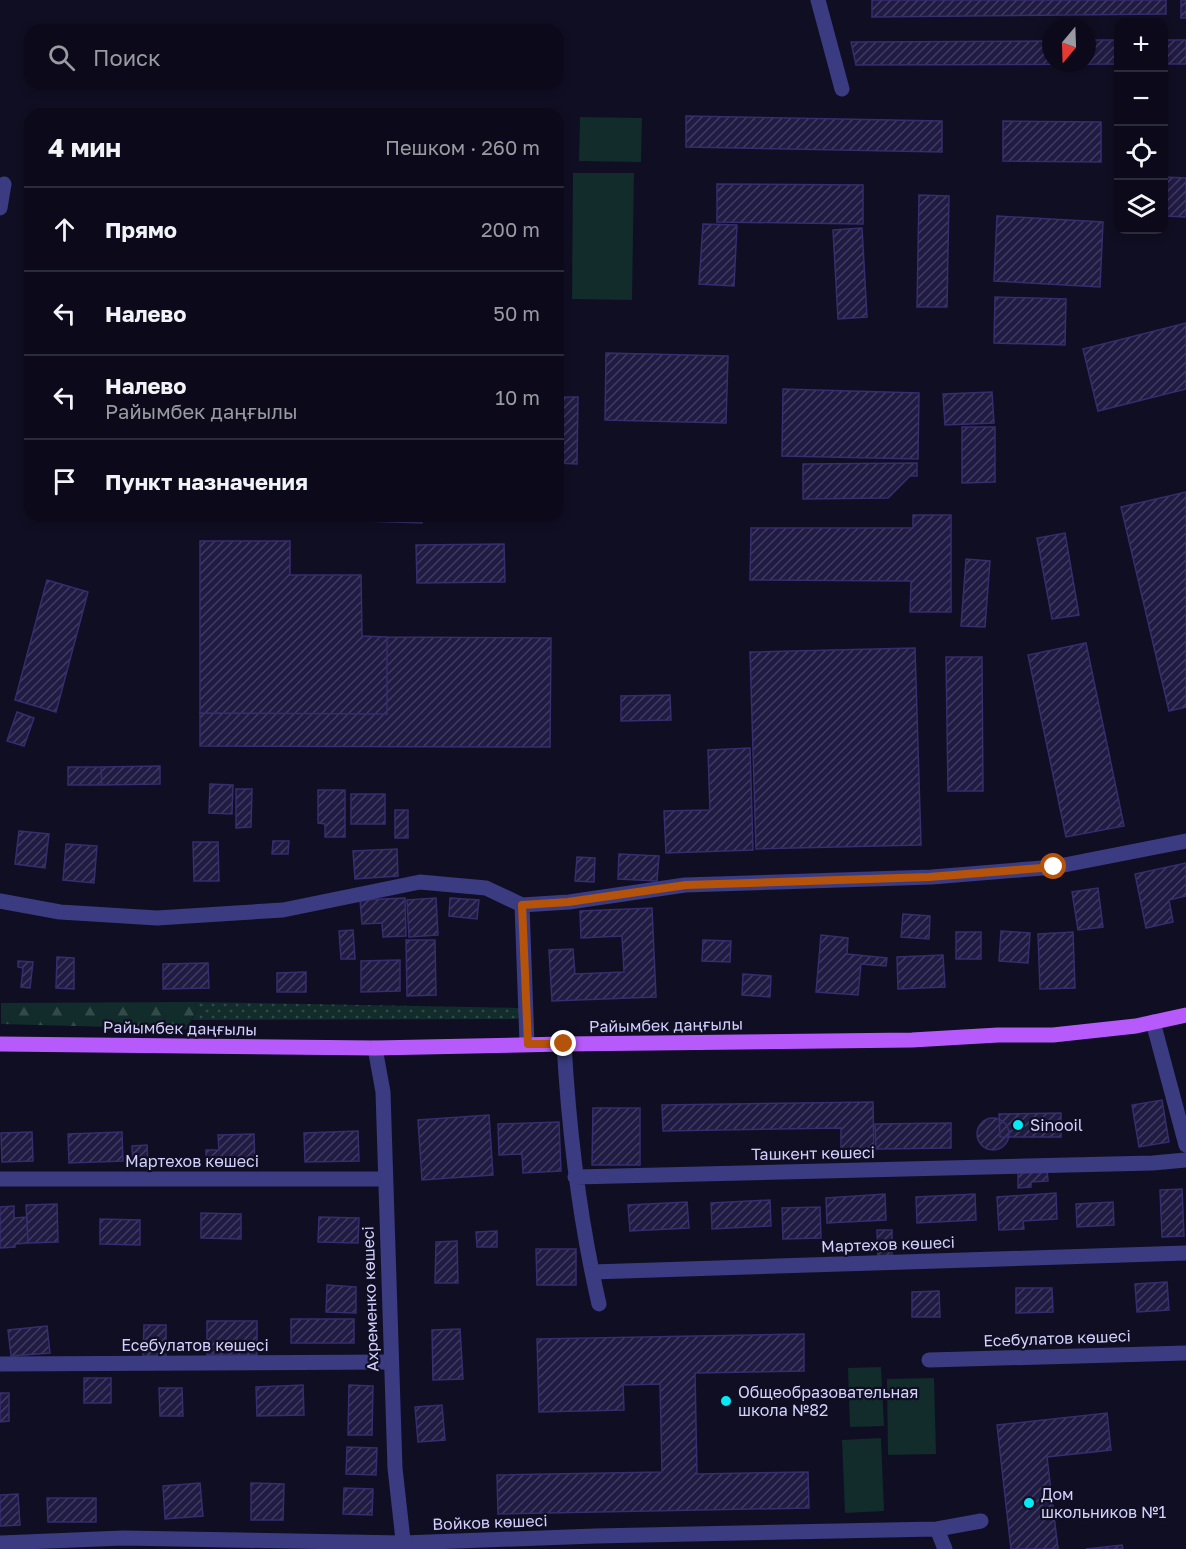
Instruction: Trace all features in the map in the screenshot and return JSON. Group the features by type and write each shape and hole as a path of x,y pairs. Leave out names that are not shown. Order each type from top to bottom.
{"main road":[{"name":"Райымбек даңғылы","path":"0,1044 375,1048 912,1040 998,1035 1053,1035 1136,1026 1186,1015"}],"street":[{"path":"818,0 842,89"},
{"path":"0,208 4,184"},
{"path":"0,900 60,912 157,918 284,910 420,882 486,888 522,905 568,902 686,885 929,877 1054,867 1186,841"},
{"path":"522,905 528,1044"},
{"path":"1153,1022 1186,1145"},
{"path":"564,1044 575,1177 599,1304"},
{"name":"Ахременко көшесі","path":"375,1048 383,1092 390,1362 395,1468 404,1546"},
{"name":"Ташкент көшесі","path":"575,1177 1153,1163 1186,1160"},
{"name":"Мартехов көшесі","path":"0,1179 384,1179"},
{"name":"Мартехов көшесі","path":"592,1272 1186,1252"},
{"name":"Есебулатов көшесі","path":"928,1360 1186,1353"},
{"name":"Есебулатов көшесі","path":"0,1364 390,1362"},
{"name":"Войков көшесі","path":"0,1544 79,1545 123,1538 404,1546 598,1542 937,1529 981,1521"},
{"path":"937,1529 945,1549"}],"green space":[{"path":"580,117 642,118 641,162 579,161"},
{"path":"573,173 634,173 632,300 572,299"},
{"path":"195,1002 523,1008 521,1017 517,1019 192,1020 197,1010"},
{"path":"195,1002 197,1010 186,1029 1,1024 1,1003"},
{"path":"881,1367 884,1426 850,1427 848,1368"},
{"path":"934,1378 936,1454 888,1455 887,1379"},
{"path":"881,1438 884,1511 845,1513 842,1440"}],"building":[{"path":"872,0 1166,0 1166,14 872,17"},
{"path":"1181,0 1186,0 1186,18 1181,18"},
{"path":"1096,40 1114,40 1114,64 1096,64"},
{"path":"1168,40 1186,40 1186,64 1168,64"},
{"path":"1042,41 1042,64 856,65 851,42"},
{"path":"686,116 942,121 942,152 686,147"},
{"path":"1003,121 1101,122 1101,162 1003,161"},
{"path":"1168,177 1186,178 1186,217 1168,216"},
{"path":"717,184 863,185 863,224 717,222"},
{"path":"919,195 949,196 947,307 917,307"},
{"path":"997,216 1103,222 1100,287 994,281"},
{"path":"703,224 737,225 734,286 699,284"},
{"path":"862,228 867,317 838,319 833,230"},
{"path":"995,297 1066,299 1065,345 994,343"},
{"path":"1186,323 1186,389 1098,411 1083,349"},
{"path":"606,353 728,356 726,423 605,420"},
{"path":"783,389 919,393 918,459 782,456"},
{"path":"992,392 994,423 945,425 943,394"},
{"path":"564,397 578,397 577,464 564,463"},
{"path":"962,427 995,427 995,482 962,483"},
{"path":"917,463 917,476 910,476 888,498 803,499 803,464"},
{"path":"1186,492 1186,707 1169,711 1121,507"},
{"path":"913,515 951,515 951,612 910,612 911,581 750,580 751,528 913,528"},
{"path":"1065,533 1079,615 1052,619 1037,538"},
{"path":"200,541 290,541 290,575 361,575 362,636 387,637 387,714 200,713"},
{"path":"504,544 505,582 417,583 416,545"},
{"path":"966,559 990,561 985,627 961,626"},
{"path":"47,580 88,592 56,712 15,700"},
{"path":"387,637 551,638 550,747 200,746 200,713 387,714"},
{"path":"1086,643 1124,826 1066,837 1028,655"},
{"path":"915,648 921,845 756,849 750,652"},
{"path":"946,657 982,657 983,791 948,791"},
{"path":"670,695 671,720 621,721 621,696"},
{"path":"17,712 34,718 24,746 7,741"},
{"path":"750,748 753,850 666,853 664,811 710,810 708,750"},
{"path":"160,766 160,784 102,785 101,767"},
{"path":"68,767 101,767 102,785 68,785"},
{"path":"210,784 233,785 232,814 209,813"},
{"path":"236,789 252,789 251,827 236,828"},
{"path":"318,790 345,790 345,837 325,837 325,824 318,823"},
{"path":"351,794 385,794 385,824 351,824"},
{"path":"395,810 408,810 408,838 395,838"},
{"path":"19,831 49,834 45,868 15,864"},
{"path":"273,841 289,841 288,854 272,854"},
{"path":"193,842 218,842 219,881 194,881"},
{"path":"66,844 97,846 94,883 63,880"},
{"path":"397,849 398,876 355,879 353,851"},
{"path":"619,854 659,856 657,881 618,879"},
{"path":"577,857 595,858 594,882 575,881"},
{"path":"1186,863 1186,896 1169,900 1173,922 1146,928 1135,874"},
{"path":"1098,888 1103,927 1078,930 1072,892"},
{"path":"405,898 406,936 383,937 382,923 362,924 360,900"},
{"path":"436,898 438,935 409,937 407,900"},
{"path":"450,898 479,900 477,919 449,916"},
{"path":"652,908 656,997 552,1001 549,950 573,949 575,974 624,972 622,936 581,938 580,911"},
{"path":"903,914 930,916 929,939 901,937"},
{"path":"353,930 355,959 341,959 339,931"},
{"path":"1001,931 1030,933 1028,963 999,961"},
{"path":"956,932 981,932 981,959 956,959"},
{"path":"1073,932 1075,988 1040,989 1038,934"},
{"path":"821,935 848,938 847,954 887,958 886,966 861,964 858,995 816,992"},
{"path":"406,940 435,940 436,995 407,996"},
{"path":"703,940 731,941 730,962 702,961"},
{"path":"943,955 945,987 898,989 897,957"},
{"path":"57,957 74,958 74,989 56,988"},
{"path":"400,960 400,991 361,992 361,961"},
{"path":"18,961 33,962 30,988 21,987 23,968 18,967"},
{"path":"208,963 209,988 163,989 163,964"},
{"path":"306,972 306,992 277,992 277,973"},
{"path":"743,974 771,976 770,997 742,995"},
{"path":"1162,1100 1169,1142 1139,1147 1132,1105"},
{"path":"873,1102 874,1158 841,1159 841,1128 663,1131 662,1105"},
{"path":"593,1108 640,1108 640,1165 592,1165"},
{"path":"1061,1113 1061,1137 1000,1137 999,1114"},
{"path":"489,1115 493,1175 422,1180 418,1120"},
{"path":"993,1118 1004,1123 1009,1134 1004,1145 993,1150 982,1145 977,1134 982,1123"},
{"path":"559,1122 561,1171 523,1173 522,1154 499,1155 498,1124"},
{"path":"951,1123 951,1148 876,1149 875,1124"},
{"path":"358,1131 359,1161 305,1162 304,1133"},
{"path":"32,1132 33,1161 2,1162 1,1133"},
{"path":"122,1132 123,1161 69,1163 68,1134"},
{"path":"254,1134 255,1165 241,1166 241,1158 233,1158 233,1166 206,1167 206,1150 219,1150 218,1135"},
{"path":"147,1145 148,1164 133,1165 132,1146"},
{"path":"1047,1169 1048,1181 1031,1182 1031,1187 1018,1188 1018,1171"},
{"path":"1182,1189 1184,1236 1162,1237 1160,1190"},
{"path":"1056,1193 1057,1219 1023,1221 1024,1229 999,1230 997,1197"},
{"path":"885,1194 886,1220 827,1223 826,1198"},
{"path":"975,1194 976,1220 917,1223 916,1197"},
{"path":"770,1200 771,1226 712,1229 711,1203"},
{"path":"687,1202 689,1228 630,1231 628,1205"},
{"path":"1113,1202 1114,1225 1077,1227 1076,1204"},
{"path":"57,1204 58,1242 28,1243 26,1205"},
{"path":"14,1206 14,1218 27,1217 28,1243 0,1248 0,1207"},
{"path":"820,1207 821,1238 783,1239 782,1208"},
{"path":"201,1213 241,1214 241,1239 201,1238"},
{"path":"319,1217 359,1218 358,1243 318,1242"},
{"path":"100,1219 140,1220 140,1245 100,1244"},
{"path":"877,1230 892,1230 892,1259 878,1259"},
{"path":"497,1231 497,1247 477,1247 476,1232"},
{"path":"457,1241 458,1283 435,1283 436,1242"},
{"path":"536,1249 576,1249 576,1285 537,1285"},
{"path":"1167,1282 1169,1310 1137,1312 1135,1284"},
{"path":"327,1285 356,1287 356,1313 326,1312"},
{"path":"1016,1288 1052,1288 1053,1312 1016,1313"},
{"path":"939,1291 940,1317 912,1317 912,1292"},
{"path":"291,1319 354,1319 354,1343 291,1343"},
{"path":"207,1321 257,1321 257,1355 207,1355"},
{"path":"144,1325 166,1325 166,1356 143,1356"},
{"path":"47,1326 50,1353 11,1356 8,1330"},
{"path":"460,1329 463,1379 433,1380 432,1330"},
{"path":"804,1334 804,1371 695,1373 697,1474 808,1472 809,1508 498,1514 497,1475 662,1472 660,1384 623,1385 624,1410 539,1412 537,1339"},
{"path":"84,1378 111,1378 111,1403 84,1403"},
{"path":"303,1385 304,1415 257,1416 256,1387"},
{"path":"349,1385 373,1386 372,1435 348,1435"},
{"path":"159,1388 182,1388 183,1416 160,1416"},
{"path":"0,1393 9,1393 9,1421 0,1422"},
{"path":"442,1405 445,1440 418,1442 415,1407"},
{"name":"Дом школьников №1","path":"1107,1413 1111,1450 1047,1457 1058,1549 1011,1549 997,1425"},
{"path":"347,1447 377,1448 376,1475 346,1474"},
{"path":"200,1483 203,1516 165,1519 163,1486"},
{"path":"251,1483 284,1484 283,1520 251,1520"},
{"path":"344,1488 373,1489 372,1515 343,1514"},
{"path":"18,1494 20,1525 0,1526 0,1495"},
{"path":"47,1498 96,1498 96,1522 48,1522"},
{"name":"Дом школьников №1","path":"1122,1545 1123,1549 1086,1549"}],"place":[{"name":"Sinooil","path":"1018,1125"},
{"name":"Общеобразовательная школа №82","path":"726,1401"},
{"name":"Дом школьников №1","path":"1029,1503"}],"route":[{"path":"564,1044 528,1044 522,905 568,902 686,885 929,877 1054,867"}]}
